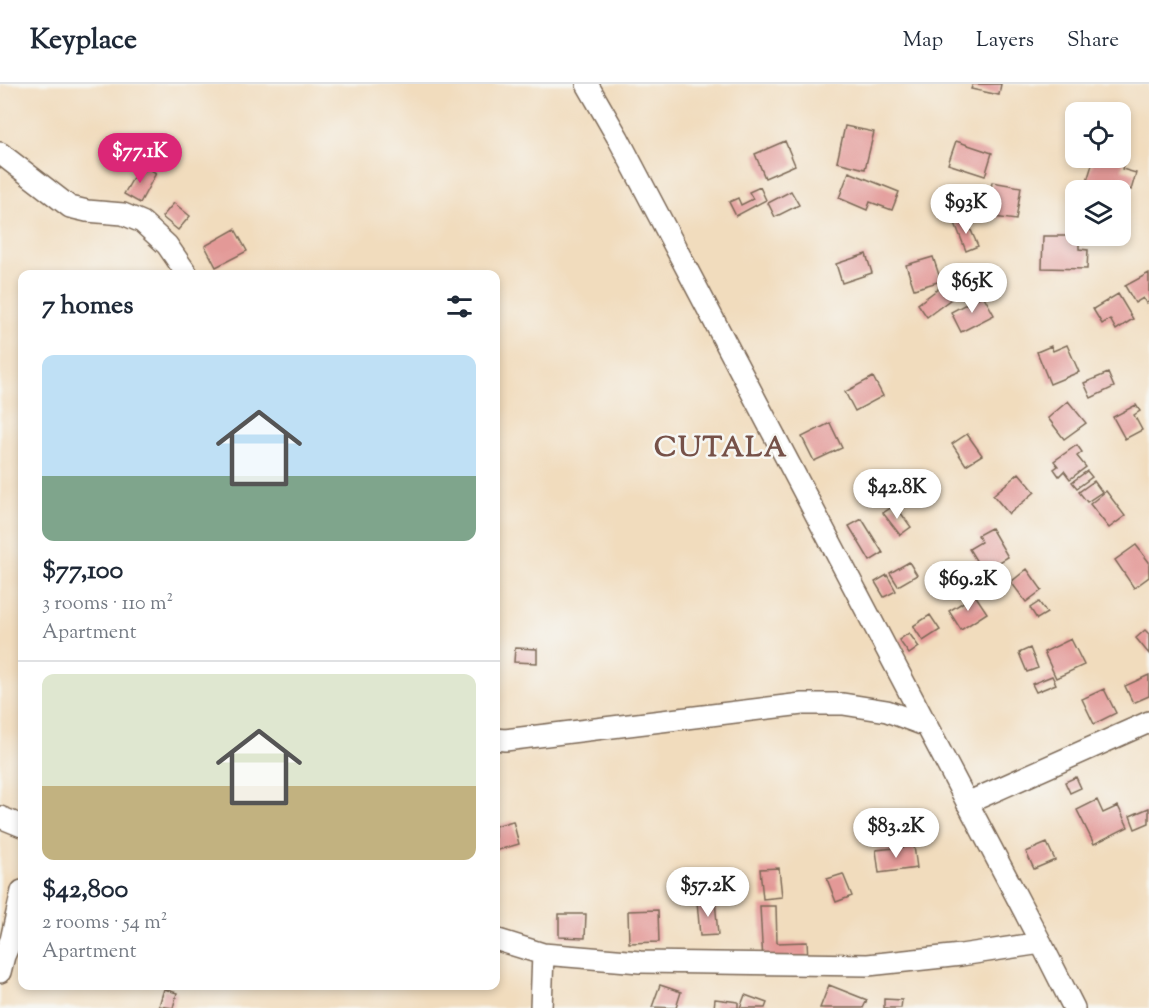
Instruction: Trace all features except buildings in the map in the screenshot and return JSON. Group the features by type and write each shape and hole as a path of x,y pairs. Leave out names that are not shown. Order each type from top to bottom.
{"street":[{"path":"587,84 618,138 1074,1008"},
{"path":"0,153 70,207 123,214 142,222 167,246 184,270"},
{"path":"500,739 802,704 843,704 888,711 927,726"},
{"path":"968,803 1149,722"},
{"path":"0,817 18,824"},
{"path":"0,972 11,940 18,909"},
{"path":"500,941 543,954 640,962 868,965 961,955 1041,943"},
{"path":"541,1008 543,954"}],"district":[{"name":"CUTALA","path":"721,449"}]}
